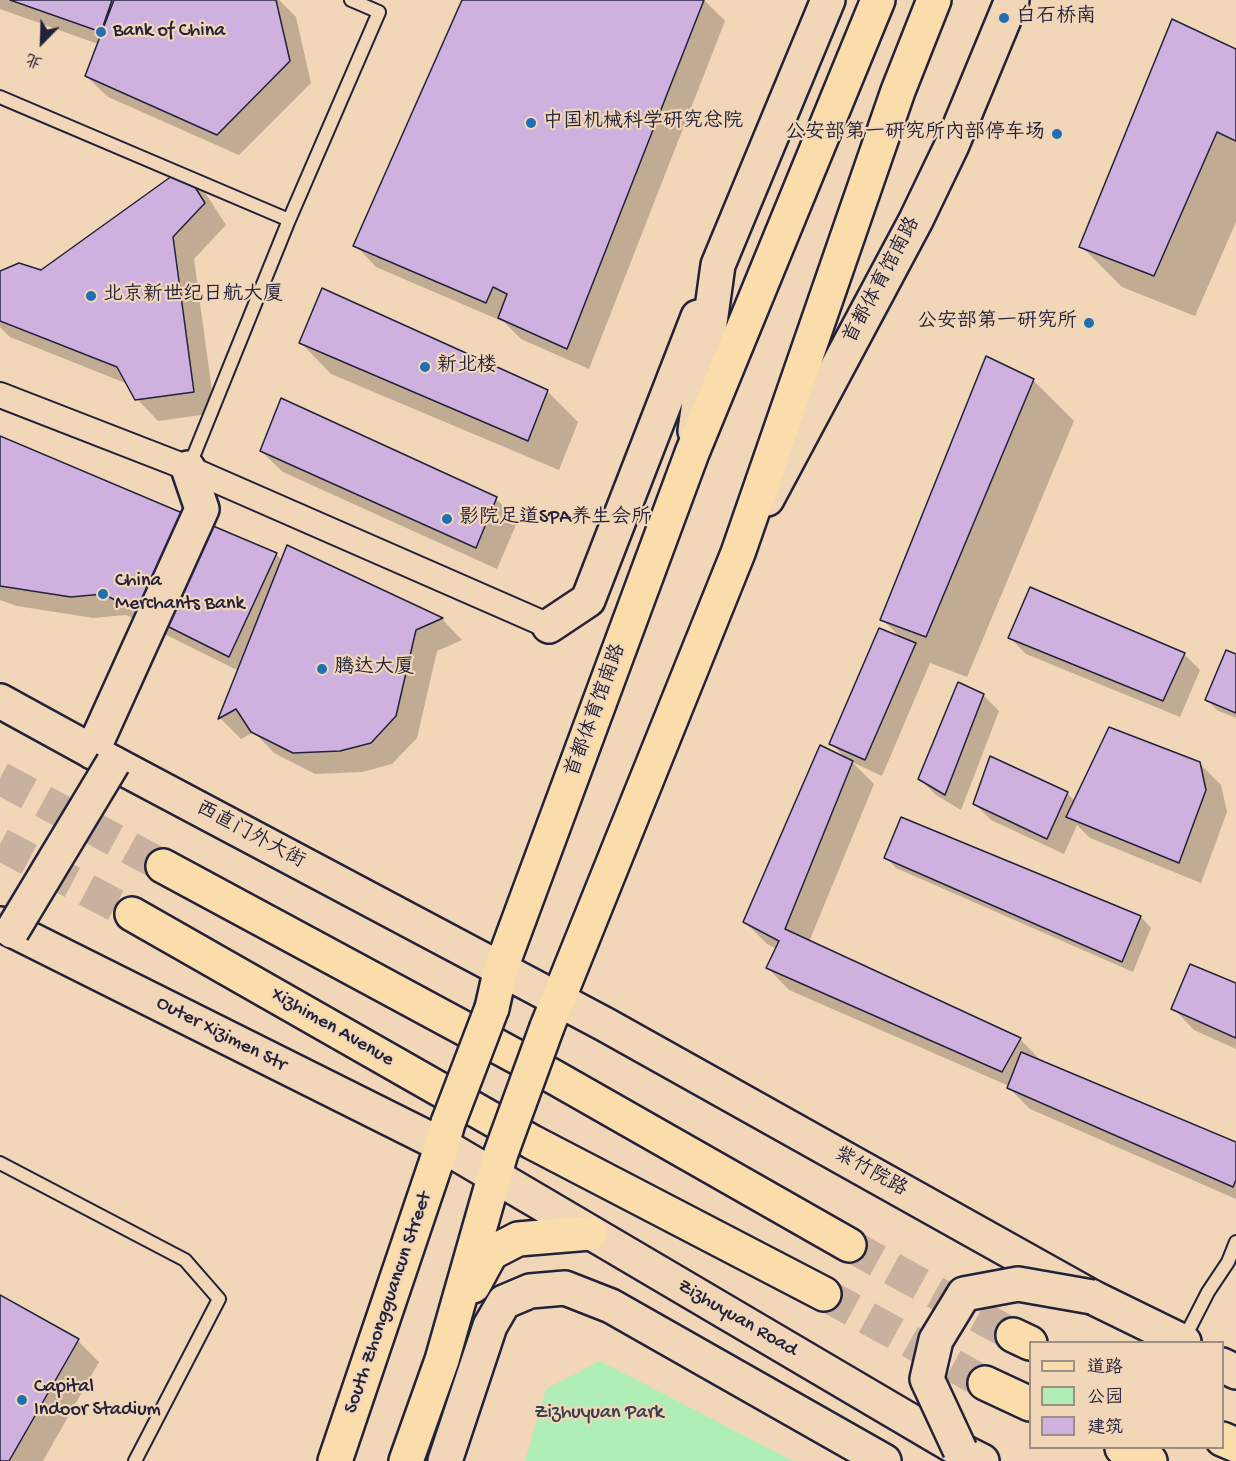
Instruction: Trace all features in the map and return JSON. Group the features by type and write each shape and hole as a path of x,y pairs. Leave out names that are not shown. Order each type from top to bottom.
{"main road":[{"name":"首都体育馆南路","path":"492,1008 501,968 692,453 878,0"},
{"name":"首都体育馆南路","path":"497,1164 553,1013 738,553 898,91 934,0"},
{"path":"163,866 554,1077 849,1245"},
{"name":"Xizhimen Avenue","path":"132,914 532,1142 824,1294"},
{"name":"South Zhongguancun Street","path":"335,1461 445,1134 492,1008"},
{"path":"442,1360 497,1164"},
{"path":"406,1461 442,1360 473,1285 491,1253 518,1239 590,1233"},
{"path":"985,1383 1029,1404"},
{"path":"1124,1449 1150,1461"}],"street":[{"name":"首都体育馆南路","path":"692,453 718,265 828,0"},
{"name":"首都体育馆南路","path":"738,553 916,220 952,145 1012,0"},
{"path":"0,394 188,468 549,626 588,600 718,265"},
{"path":"6,927 102,758 202,509 188,468"},
{"name":"西直门外大街","path":"0,701 102,758 501,968 553,1013"},
{"name":"Outer Xizimen Str","path":"6,927 445,1134 497,1164"},
{"name":"紫竹院路","path":"553,1013 606,1024 1092,1297 1181,1341"},
{"name":"Zizhuyuan Road","path":"497,1164 590,1233 971,1456"},
{"path":"971,1456 927,1379 936,1340 964,1294 1018,1284 1092,1297"},
{"path":"445,1461 490,1326 504,1302 530,1291 565,1288 611,1306 884,1461"}],"lane":[{"path":"188,468 289,220 380,12 351,0"},
{"path":"0,97 289,220"},
{"path":"0,1163 185,1260 219,1299 135,1461"},
{"path":"1184,1341 1208,1292 1228,1262 1236,1242"}],"green space":[{"name":"Zizhuyuan Park","path":"600,1361 793,1461 525,1461 546,1389"}],"building":[{"path":"10,0 112,0 101,32"},
{"path":"114,0 276,0 290,61 217,135 85,76"},
{"name":"中国机械科学研究总院","path":"462,0 704,0 567,349 498,318 507,294 493,287 486,303 353,246"},
{"path":"1172,19 1236,49 1236,141 1217,132 1154,276 1079,247"},
{"name":"北京新世纪日航大厦","path":"183,168 205,203 173,237 194,392 135,400 117,367 0,321 0,271 19,263 41,270"},
{"name":"新北楼","path":"322,288 548,390 528,441 299,343"},
{"path":"986,356 1034,379 926,637 880,620"},
{"path":"281,398 497,497 476,548 260,451"},
{"path":"0,436 277,553 229,657 103,594 71,597 0,586"},
{"name":"腾达大厦","path":"287,545 443,618 416,630 396,716 371,743 340,751 293,753 251,732 236,709 218,719"},
{"path":"1030,587 1185,653 1163,701 1008,638"},
{"path":"879,628 916,643 865,760 829,744"},
{"path":"1226,650 1236,654 1236,713 1205,700"},
{"path":"958,682 984,694 945,795 918,779"},
{"path":"1109,727 1200,762 1206,790 1179,863 1066,817"},
{"path":"820,745 853,761 785,929 1021,1038 1002,1072 766,968 779,941 743,922"},
{"path":"990,756 1068,792 1047,839 973,804"},
{"path":"901,817 1141,916 1122,962 884,858"},
{"path":"1190,964 1236,983 1236,1038 1171,1009"},
{"path":"1021,1052 1236,1142 1236,1180 1233,1187 1007,1088"},
{"name":"Capital Indoor Stadium","path":"0,1295 79,1339 9,1461 0,1461"}],"tunnel":[{"path":"0,778 163,866"},
{"path":"0,844 132,914"},
{"path":"849,1245 1013,1335"},
{"path":"824,1294 985,1383"}],"place":[{"name":"白石桥南","path":"1004,18"},
{"name":"Bank of China","path":"101,32"},
{"name":"中国机械科学研究总院","path":"531,123"},
{"name":"公安部第一研究所内部停车场","path":"1057,134"},
{"name":"北京新世纪日航大厦","path":"91,296"},
{"name":"公安部第一研究所","path":"1089,323"},
{"name":"新北楼","path":"425,367"},
{"name":"影院足道SPA养生会所","path":"447,519"},
{"name":"China Merchants Bank","path":"103,594"},
{"name":"腾达大厦","path":"322,669"},
{"name":"Capital Indoor Stadium","path":"22,1400"}]}
